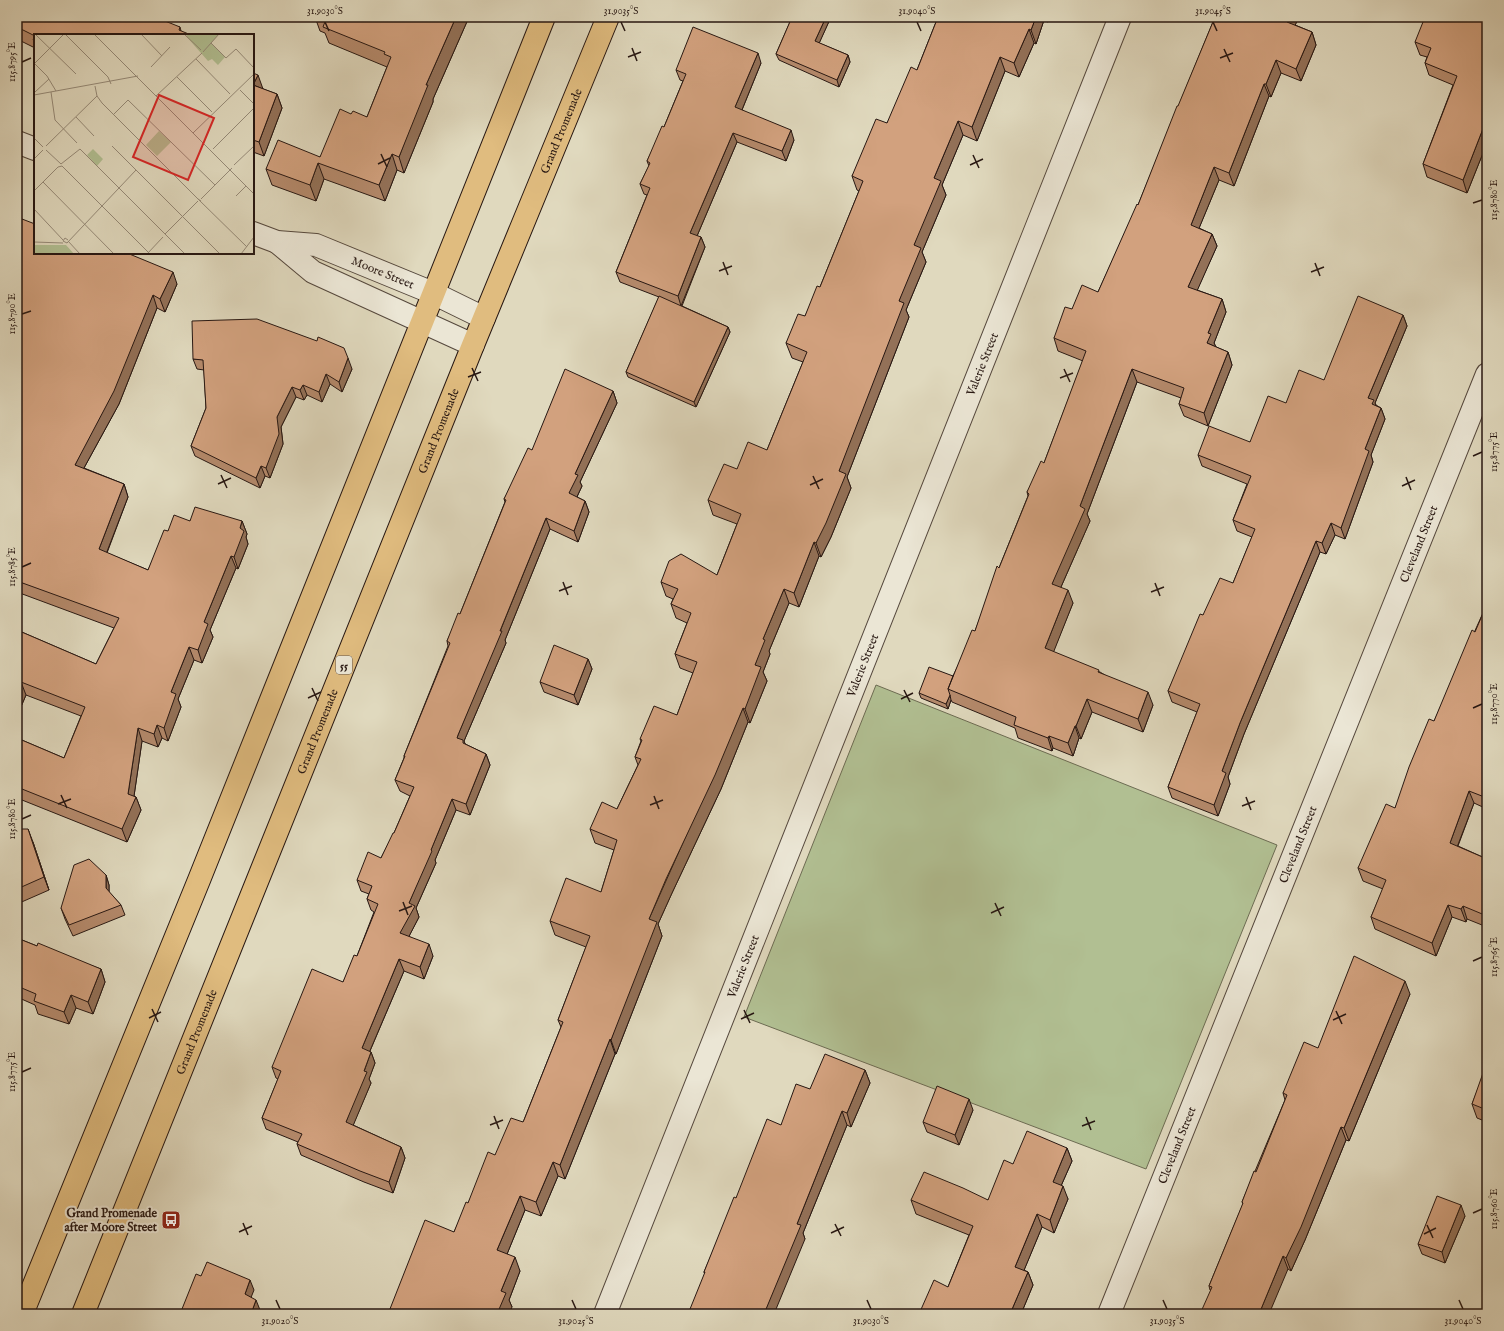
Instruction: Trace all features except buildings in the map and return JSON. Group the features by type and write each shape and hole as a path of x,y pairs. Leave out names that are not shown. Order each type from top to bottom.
{"main road":[{"path":"22,1314 200,880 433,292 544,17"},
{"name":"Grand Promenade","path":"83,1314 473,345 608,17"}],"street":[{"name":"Valerie Street","path":"605,1314 1120,17"},
{"path":"17,142 34,149"},
{"name":"Moore Street","path":"254,233 277,242 316,245 433,292 484,318"},
{"name":"Moore Street","path":"277,242 313,272 473,345"},
{"name":"Cleveland Street","path":"1109,1314 1487,374"}],"green space":[{"path":"876,685 1277,845 1146,1169 744,1017"}],"place":[{"name":"Grand Promenade after Moore Street","path":"171,1220"}]}
